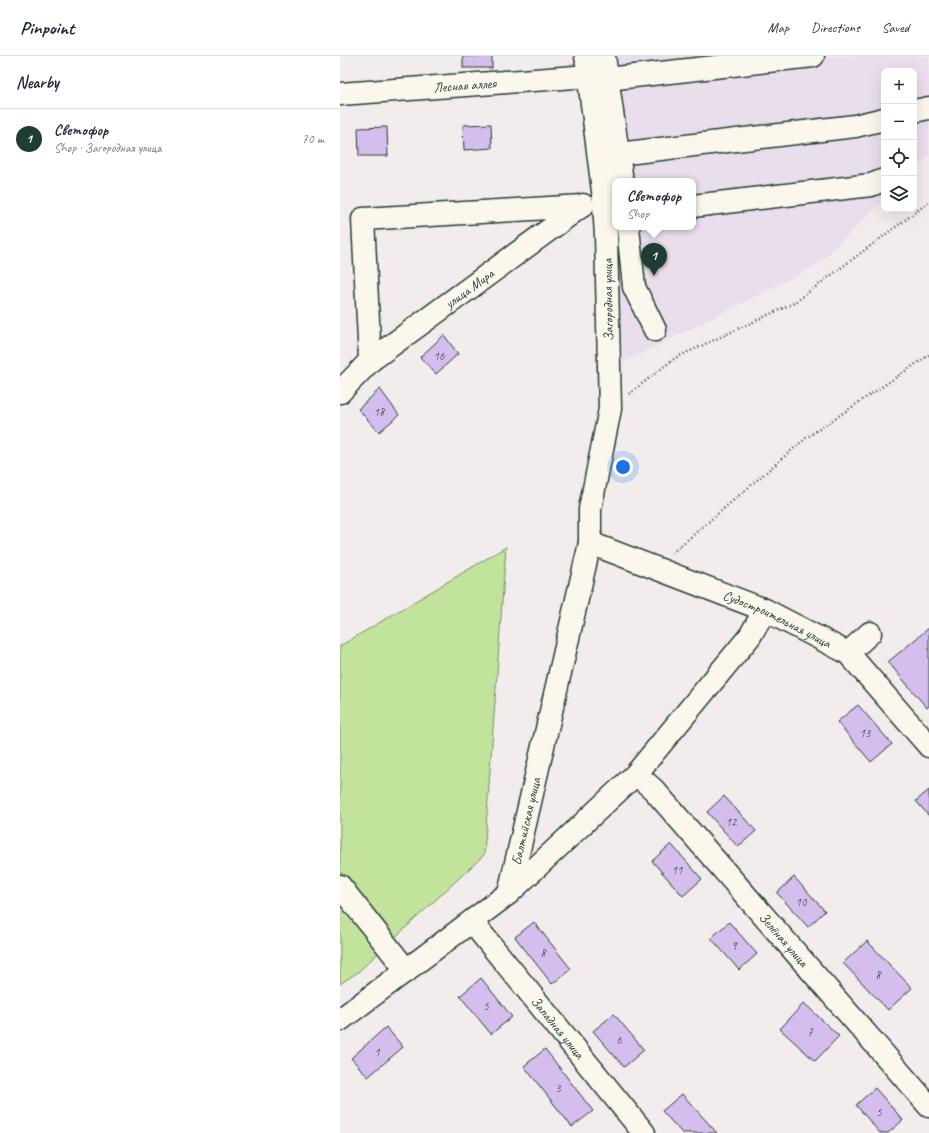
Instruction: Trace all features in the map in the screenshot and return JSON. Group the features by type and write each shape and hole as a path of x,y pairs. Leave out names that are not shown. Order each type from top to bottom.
{"street":[{"path":"604,56 594,70 618,154 614,178"},
{"name":"Лесная аллея","path":"340,94 594,70 813,56"},
{"name":"Загородная улица","path":"590,543 590,509 610,409 612,186 594,70"},
{"path":"917,111 929,108"},
{"path":"618,154 855,126 881,120"},
{"path":"696,206 871,185 881,181"},
{"name":"улица Мира","path":"341,389 370,361 582,206 612,186"},
{"path":"370,361 363,220 582,206"},
{"path":"628,230 634,287 655,330"},
{"name":"Судостроительная улица","path":"590,543 765,610 848,653 929,746"},
{"name":"Балтийская улица","path":"509,893 590,543"},
{"path":"340,1020 509,893 636,774 750,636 765,610"},
{"path":"848,653 870,633"},
{"name":"Зелёная улица","path":"636,774 654,790 929,1106"},
{"path":"340,886 407,970"},
{"name":"Западная улица","path":"472,922 644,1133"}],"path":[{"path":"610,409 676,358 794,303 929,202"},
{"path":"655,568 806,438 929,355"}],"shaded area":[{"path":"595,56 929,56 929,156 917,167 917,68 881,68 881,203 816,266 623,363 612,230 696,230 696,178 612,178 612,224"}],"green space":[{"path":"506,547 484,855 358,972 340,984 340,646"}],"building":[{"path":"463,56 492,56 492,68 463,68"},
{"path":"491,124 492,148 464,150 463,125"},
{"path":"387,127 388,156 359,156 358,128"},
{"path":"444,335 458,354 436,374 420,357"},
{"path":"380,389 399,415 379,432 358,409"},
{"path":"929,628 929,706 927,708 888,662"},
{"path":"858,705 892,744 871,762 837,722"},
{"path":"929,790 929,816 916,801"},
{"path":"724,796 756,831 738,847 707,812"},
{"path":"671,844 702,879 683,896 652,861"},
{"path":"794,877 825,911 808,927 777,893"},
{"path":"534,922 571,969 552,984 515,937"},
{"path":"729,922 757,954 739,970 711,938"},
{"path":"867,941 912,988 888,1010 843,963"},
{"path":"481,978 512,1017 491,1034 460,996"},
{"path":"804,1003 839,1036 815,1061 780,1029"},
{"path":"614,1014 644,1050 624,1067 593,1031"},
{"path":"386,1027 403,1047 368,1077 351,1058"},
{"path":"545,1049 593,1111 572,1127 524,1066"},
{"path":"875,1088 903,1120 888,1133 880,1133 856,1105"},
{"path":"682,1094 717,1133 682,1133 662,1111"}],"place":[{"name":"Светофор","path":"654,276"}]}
